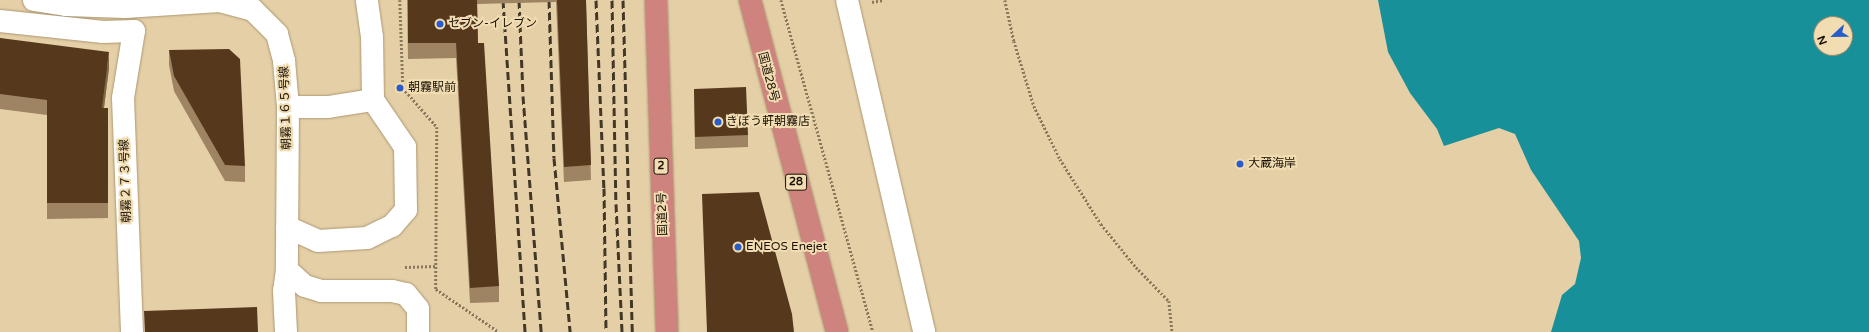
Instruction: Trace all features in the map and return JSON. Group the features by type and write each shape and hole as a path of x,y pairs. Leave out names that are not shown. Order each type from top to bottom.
{"highway":[{"name":"国道28号","path":"737,0 756,31"},
{"name":"国道28号","path":"750,0 756,31 837,332"},
{"name":"国道2号","path":"659,3 667,332"}],"street":[{"name":"朝霧１６５号線","path":"34,0 66,5 220,0 253,10 277,34 284,61 288,107 287,270 284,290 286,332"},
{"path":"287,227 318,241 367,238 392,226 406,210 405,147 373,100 372,37 367,0"},
{"path":"857,1 924,332"},
{"path":"0,22 103,32 134,31 157,3"},
{"name":"朝霧２７３号線","path":"132,332 123,98 134,31"},
{"path":"288,107 328,107 373,100"},
{"path":"287,270 305,286 321,291 406,294 418,309 418,332"}],"path":[{"path":"781,0 873,332"},
{"path":"857,1 883,0"},
{"path":"1006,0 1014,42 1034,106 1060,159 1101,224 1136,267 1169,301 1172,332"},
{"path":"436,289 499,332"}],"water":[{"path":"1378,0 1869,0 1869,332 1551,332 1562,295 1575,284 1581,258 1579,241 1531,170 1515,134 1499,128 1444,146 1437,129 1410,93 1388,52"}],"building":[{"path":"408,0 477,0 478,43 484,43 499,286 470,288 456,43 408,43"},
{"path":"557,0 586,0 591,165 564,167"},
{"path":"0,38 109,52 102,108 108,108 108,203 47,203 47,100 0,94"},
{"path":"229,49 240,59 245,166 225,165 174,76 169,50"},
{"path":"746,87 748,135 695,137 694,89"},
{"name":"ENEOS Enejet","path":"759,192 792,314 794,332 707,332 702,194"},
{"path":"257,307 258,332 145,332 144,311"}],"railway":[{"path":"503,0 525,332"},
{"path":"519,0 523,96 541,332"},
{"path":"549,0 554,158 570,332"},
{"path":"596,0 604,188 606,332"},
{"path":"612,0 616,204 622,332"},
{"path":"623,0 632,332"}],"place":[{"name":"セブン-イレブン","path":"440,24"},
{"name":"朝霧駅前","path":"400,88"},
{"name":"きぼう軒朝霧店","path":"718,122"},
{"name":"大蔵海岸","path":"1240,164"},
{"name":"ENEOS Enejet","path":"738,247"}]}
